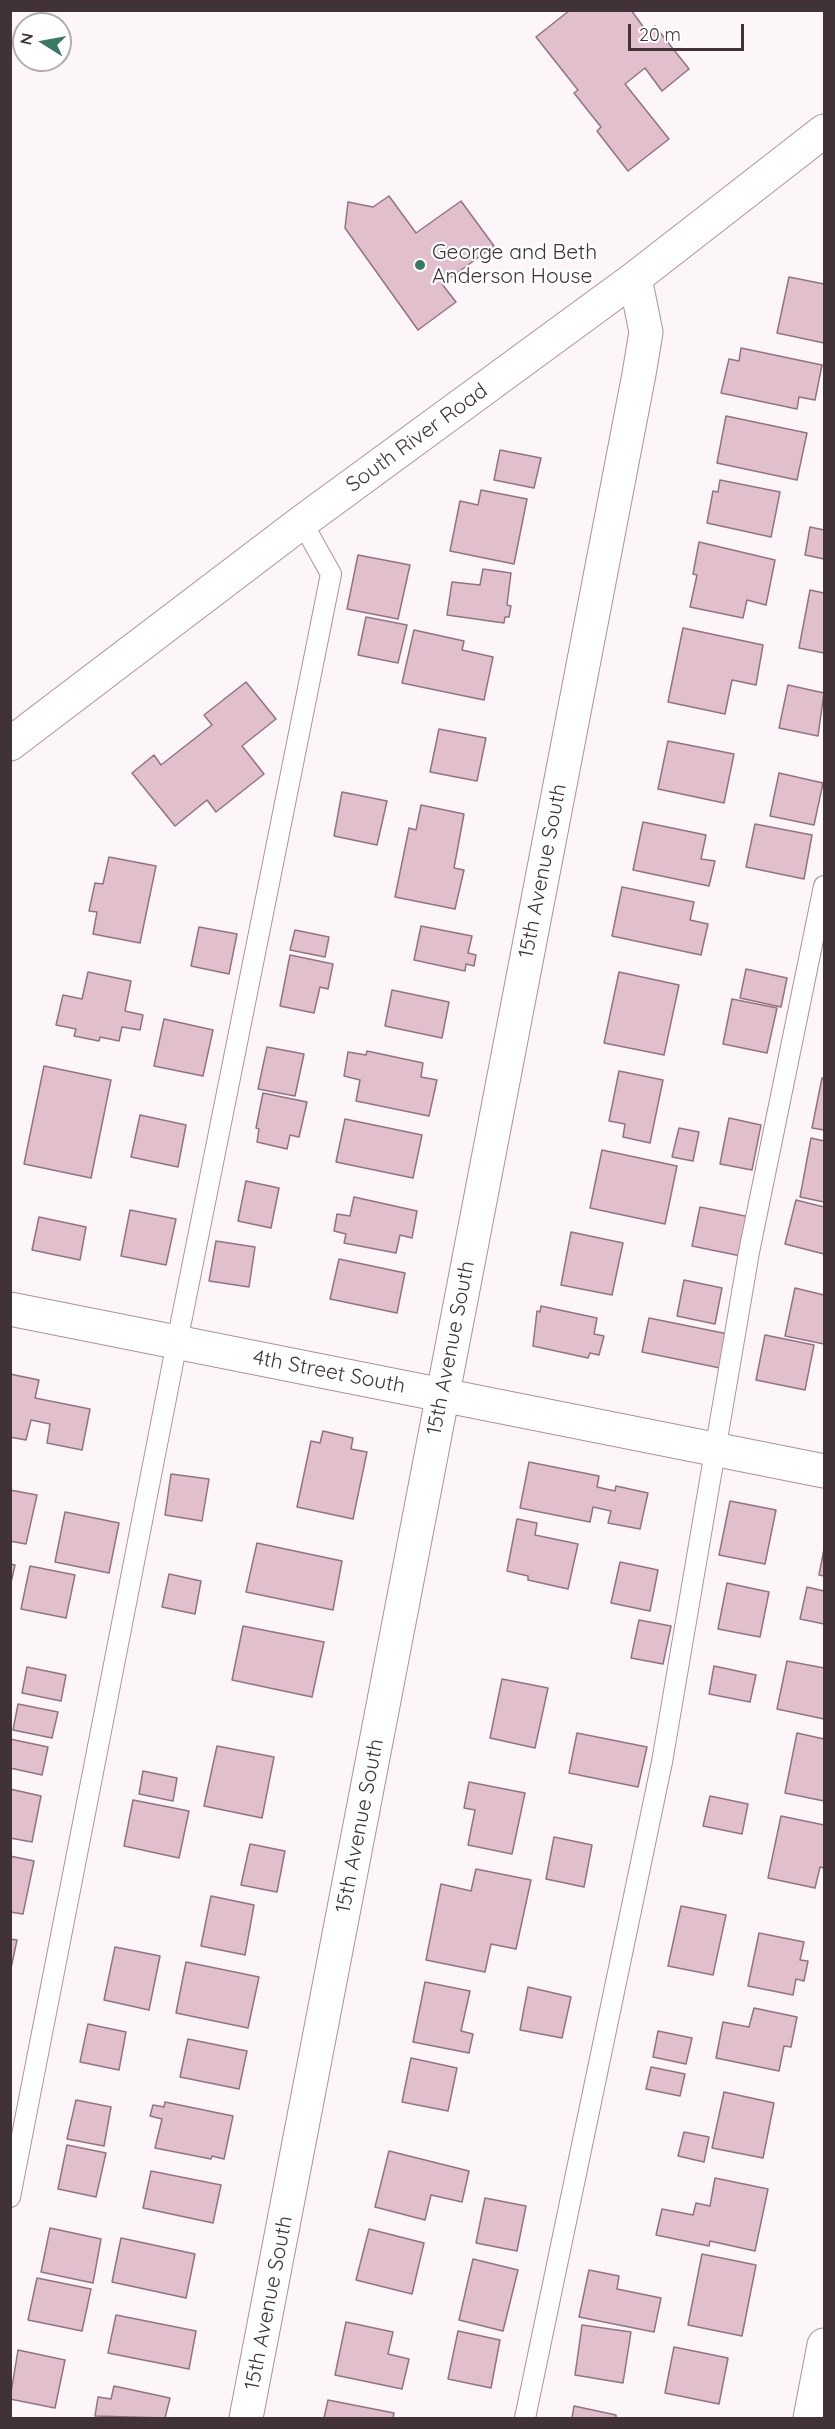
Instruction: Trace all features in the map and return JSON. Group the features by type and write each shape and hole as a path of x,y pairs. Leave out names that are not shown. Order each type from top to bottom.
{"street":[{"name":"South River Road","path":"10,744 302,522 635,278 825,131"},
{"name":"15th Avenue South","path":"246,2418 270,2303 639,374 646,332 635,278"},
{"name":"4th Street South","path":"10,1309 825,1471"},
{"path":"810,2418 825,2345"}],"lane":[{"path":"10,2197 177,1342 331,574 302,522"},
{"path":"525,2418 662,1762 749,1252 825,886"}],"building":[{"path":"570,10 631,10 647,32 655,26 689,69 662,91 645,68 625,84 669,139 628,171 597,131 601,127 574,93 578,90 536,37"},
{"name":"George and Beth Anderson House","path":"389,196 416,233 461,201 494,246 442,284 456,302 418,330 345,228 348,202 373,207"},
{"path":"789,277 824,284 824,343 777,333"},
{"path":"741,348 822,365 815,400 799,397 797,409 721,393 729,359 739,361"},
{"path":"726,416 807,433 797,480 717,463"},
{"path":"500,450 541,458 534,488 494,480"},
{"path":"720,480 780,492 771,537 707,523 713,491 718,492"},
{"path":"481,490 527,499 514,564 450,551 460,501 478,505"},
{"path":"810,527 824,530 824,559 805,555"},
{"path":"699,542 775,560 766,605 747,600 743,618 690,607 697,575 693,574"},
{"path":"358,555 410,565 398,619 347,609"},
{"path":"483,569 511,573 507,605 511,606 509,617 505,617 504,623 447,615 452,582 480,585"},
{"path":"810,590 824,593 824,653 799,648"},
{"path":"366,617 407,625 398,663 358,655"},
{"path":"683,628 763,645 756,685 732,680 725,714 668,702"},
{"path":"414,630 464,641 462,650 493,657 484,700 402,683"},
{"path":"246,682 276,719 242,746 264,774 216,812 207,800 175,826 132,773 154,755 161,765 212,725 204,715"},
{"path":"788,685 824,693 818,736 779,728"},
{"path":"439,729 486,738 477,781 430,772"},
{"path":"668,741 734,754 724,803 658,789"},
{"path":"779,773 823,783 814,825 770,816"},
{"path":"342,792 387,801 377,845 334,836"},
{"path":"421,805 464,814 454,868 464,870 455,909 395,897 409,828 416,830"},
{"path":"643,822 706,835 701,859 715,861 709,886 633,870"},
{"path":"755,824 812,835 804,879 746,867"},
{"path":"109,857 156,866 140,943 93,934 97,912 89,911 95,883 103,884"},
{"path":"622,887 694,902 690,920 708,924 701,955 612,936"},
{"path":"421,926 472,936 468,953 476,955 474,966 466,964 465,971 414,960"},
{"path":"199,927 237,934 229,974 191,966"},
{"path":"295,930 329,937 325,957 290,950"},
{"path":"290,955 333,964 328,989 320,987 314,1013 280,1006"},
{"path":"746,969 787,978 781,1007 740,998"},
{"path":"88,972 131,981 125,1011 143,1015 140,1030 122,1027 119,1041 100,1037 99,1041 74,1036 76,1029 56,1025 63,995 82,999"},
{"path":"619,972 679,985 664,1055 604,1043"},
{"path":"392,990 449,1002 442,1038 385,1026"},
{"path":"732,999 777,1008 767,1053 723,1044"},
{"path":"164,1019 213,1030 203,1076 154,1066"},
{"path":"267,1047 304,1054 295,1096 258,1089"},
{"path":"367,1051 423,1063 421,1077 437,1080 429,1116 356,1101 360,1080 344,1076 348,1052 366,1055"},
{"path":"44,1066 111,1080 91,1178 24,1164"},
{"path":"619,1071 663,1080 650,1143 623,1137 625,1124 609,1121"},
{"path":"822,1078 824,1078 824,1130 812,1128"},
{"path":"263,1093 307,1102 299,1137 290,1135 287,1149 257,1142 259,1129 256,1128"},
{"path":"140,1115 186,1125 178,1167 131,1157"},
{"path":"729,1118 761,1125 752,1170 720,1164"},
{"path":"345,1119 422,1135 413,1178 336,1162"},
{"path":"679,1128 699,1132 693,1161 672,1157"},
{"path":"811,1138 824,1141 824,1202 800,1197"},
{"path":"602,1150 677,1166 665,1224 590,1208"},
{"path":"246,1181 279,1188 271,1228 238,1221"},
{"path":"354,1197 417,1211 412,1238 400,1235 396,1253 344,1243 346,1234 334,1231 337,1214 350,1216"},
{"path":"796,1200 824,1207 824,1254 785,1244"},
{"path":"700,1207 750,1217 741,1256 692,1246"},
{"path":"130,1210 176,1219 166,1265 121,1256"},
{"path":"39,1217 86,1227 80,1260 32,1250"},
{"path":"571,1232 623,1243 612,1295 561,1285"},
{"path":"216,1241 255,1247 249,1287 209,1281"},
{"path":"339,1259 405,1273 397,1313 330,1299"},
{"path":"684,1280 722,1288 715,1324 677,1316"},
{"path":"795,1288 824,1295 824,1344 785,1336"},
{"path":"541,1306 597,1318 594,1334 604,1336 599,1355 590,1353 588,1358 533,1346 537,1311 540,1312"},
{"path":"649,1318 728,1334 720,1368 642,1352"},
{"path":"765,1335 814,1345 805,1390 756,1380"},
{"path":"10,1374 39,1380 35,1398 90,1409 82,1450 47,1443 50,1424 31,1420 26,1440 10,1437"},
{"path":"323,1431 353,1438 351,1449 367,1452 353,1519 297,1507 311,1441 320,1443"},
{"path":"529,1462 599,1476 597,1487 615,1491 616,1486 648,1493 640,1529 608,1523 611,1511 593,1507 590,1522 520,1508"},
{"path":"171,1474 209,1479 202,1521 165,1515"},
{"path":"10,1490 37,1495 26,1544 10,1541"},
{"path":"730,1501 776,1510 765,1564 719,1555"},
{"path":"65,1512 119,1523 109,1573 55,1562"},
{"path":"517,1519 537,1523 535,1535 578,1544 568,1589 528,1580 528,1576 507,1571"},
{"path":"257,1543 342,1561 333,1610 246,1592"},
{"path":"824,1549 824,1576 819,1575"},
{"path":"620,1562 658,1570 650,1611 611,1603"},
{"path":"10,1564 15,1565 10,1587"},
{"path":"30,1566 75,1575 66,1618 21,1609"},
{"path":"169,1574 201,1581 195,1614 162,1607"},
{"path":"727,1583 769,1592 760,1637 718,1629"},
{"path":"807,1587 824,1591 824,1624 800,1619"},
{"path":"639,1620 671,1626 663,1664 631,1658"},
{"path":"243,1626 324,1642 312,1697 232,1680"},
{"path":"787,1661 824,1668 824,1719 777,1709"},
{"path":"714,1666 756,1675 750,1702 709,1694"},
{"path":"27,1667 66,1675 61,1701 22,1693"},
{"path":"502,1679 548,1688 535,1748 490,1738"},
{"path":"18,1704 58,1712 52,1738 13,1730"},
{"path":"577,1733 647,1747 638,1787 569,1773"},
{"path":"797,1733 824,1739 824,1801 785,1793"},
{"path":"10,1739 48,1747 42,1775 10,1768"},
{"path":"217,1746 274,1757 262,1818 204,1806"},
{"path":"143,1771 177,1778 173,1801 139,1794"},
{"path":"469,1782 525,1793 512,1854 468,1845 475,1810 464,1808"},
{"path":"10,1789 41,1796 32,1842 10,1838"},
{"path":"710,1796 748,1804 742,1834 703,1826"},
{"path":"133,1800 189,1811 179,1858 124,1846"},
{"path":"781,1816 824,1825 824,1868 820,1867 815,1888 768,1878"},
{"path":"554,1837 592,1845 584,1887 546,1879"},
{"path":"250,1844 285,1851 277,1892 241,1885"},
{"path":"10,1856 34,1861 23,1914 10,1912"},
{"path":"476,1869 531,1880 516,1949 491,1944 485,1972 426,1960 441,1884 471,1891"},
{"path":"211,1896 254,1905 245,1955 201,1946"},
{"path":"681,1906 726,1915 713,1975 668,1966"},
{"path":"759,1933 804,1942 800,1960 808,1961 804,1981 796,1979 793,1995 748,1986"},
{"path":"10,1939 17,1940 10,1973"},
{"path":"115,1947 160,1956 149,2010 104,2000"},
{"path":"186,1962 259,1977 248,2028 176,2013"},
{"path":"425,1982 470,1991 461,2031 473,2034 469,2053 413,2042"},
{"path":"528,1987 571,1997 562,2038 520,2030"},
{"path":"754,2008 797,2017 791,2047 784,2046 779,2071 716,2058 723,2022 749,2027"},
{"path":"88,2024 126,2032 119,2070 80,2062"},
{"path":"658,2031 692,2038 686,2064 653,2057"},
{"path":"188,2039 247,2051 239,2089 180,2077"},
{"path":"411,2058 457,2068 448,2111 402,2102"},
{"path":"651,2067 685,2074 680,2096 646,2089"},
{"path":"724,2092 774,2103 763,2158 712,2148"},
{"path":"76,2100 111,2107 104,2146 67,2139"},
{"path":"165,2102 233,2116 224,2159 212,2156 211,2159 155,2148 162,2119 150,2116 153,2105 164,2107"},
{"path":"684,2132 709,2137 704,2162 678,2156"},
{"path":"67,2145 106,2153 96,2197 58,2189"},
{"path":"389,2151 469,2171 462,2202 431,2195 425,2220 375,2207"},
{"path":"151,2171 221,2185 213,2223 143,2208"},
{"path":"715,2178 768,2189 755,2251 710,2241 709,2246 656,2235 662,2209 693,2215 696,2203 710,2206"},
{"path":"485,2198 526,2206 517,2251 476,2243"},
{"path":"50,2228 101,2239 93,2283 41,2272"},
{"path":"369,2229 424,2243 412,2294 356,2280"},
{"path":"121,2238 195,2254 186,2298 112,2282"},
{"path":"702,2254 756,2265 742,2336 688,2325"},
{"path":"473,2259 518,2270 503,2331 459,2320"},
{"path":"589,2270 619,2276 617,2289 661,2298 654,2332 579,2317"},
{"path":"37,2278 91,2289 82,2331 28,2320"},
{"path":"116,2315 196,2331 189,2369 108,2353"},
{"path":"346,2322 393,2332 388,2354 409,2359 402,2389 335,2375"},
{"path":"582,2325 631,2332 623,2383 575,2375"},
{"path":"458,2331 500,2340 491,2388 448,2379"},
{"path":"674,2347 728,2358 719,2404 665,2393"},
{"path":"18,2350 65,2360 55,2408 10,2399"},
{"path":"114,2386 170,2398 165,2418 95,2416 98,2397 111,2399"},
{"path":"328,2400 394,2413 393,2418 324,2418"},
{"path":"574,2406 616,2415 616,2418 572,2418"}],"place":[{"name":"George and Beth Anderson House","path":"420,265"}]}
